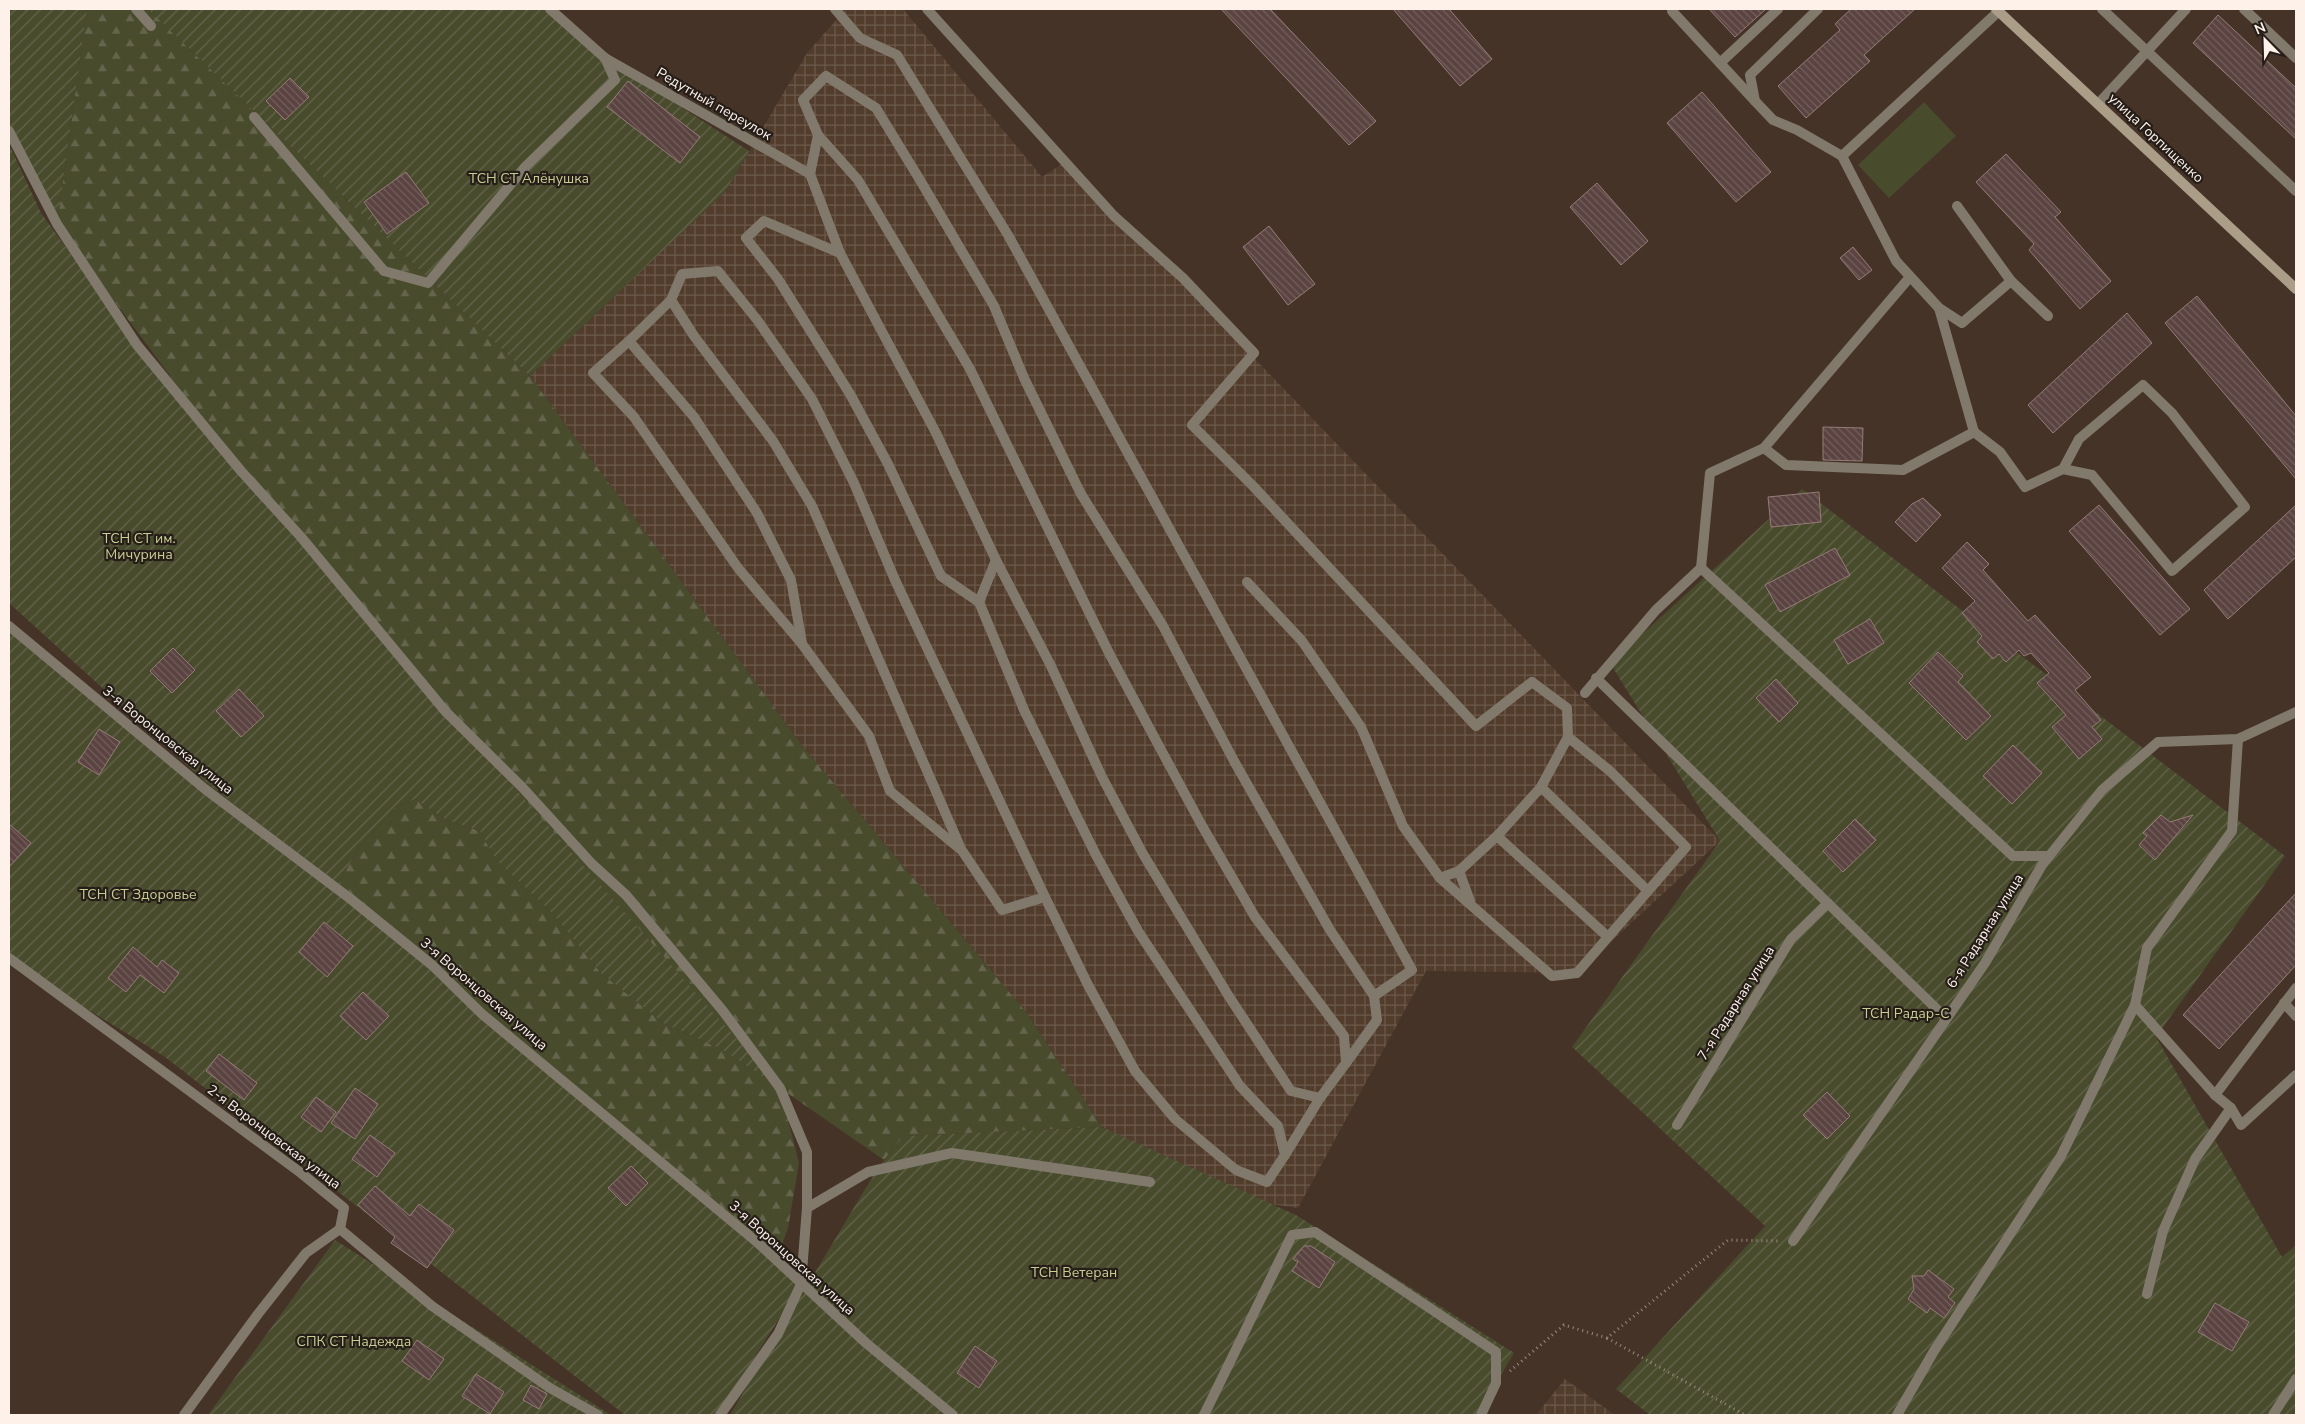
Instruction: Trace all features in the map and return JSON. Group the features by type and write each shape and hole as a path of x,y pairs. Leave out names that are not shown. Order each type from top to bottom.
{"main road":[{"name":"улица Горпищенко","path":"1998,10 2296,289"}],"street":[{"path":"136,9 151,26"},
{"path":"254,117 384,270 428,283 526,166 615,80 605,58 550,9"},
{"path":"835,9 860,38 897,54 1008,236 1412,970 1374,996"},
{"path":"927,9 1114,216 1183,278 1254,354 1192,424 1253,486 1476,726 1532,682 1567,708 1568,737 1541,786 1497,836 1459,871 1440,878"},
{"path":"1720,63 1778,9"},
{"path":"1755,101 1750,75 1818,9"},
{"path":"2102,9 2296,191"},
{"path":"2099,103 2186,9"},
{"path":"2244,9 2296,58"},
{"path":"1842,156 1998,10"},
{"path":"1672,12 1773,120 1798,130 1842,156 1896,261 1939,308 1962,323 2011,281"},
{"name":"Редутный переулок","path":"605,58 810,174"},
{"path":"961,849 890,791 868,736 802,644 738,568 634,417 593,373 671,300 682,274 718,271 758,321 812,399 854,483 895,580 1088,985 1135,1072 1175,1119 1236,1170 1267,1182 1320,1098 1346,1063 1377,1020 1374,996 1330,930 1238,770 1163,626 1081,494 1024,378 994,306 876,108 826,76 803,100 818,135 858,180 970,369 1110,655 1201,824 1255,917 1344,1036 1346,1063"},
{"path":"9,131 57,224 138,345 241,471 301,538 446,712 522,787 592,864 626,895 740,1034 780,1088 807,1152 807,1208 801,1284 778,1334 720,1415"},
{"path":"818,135 810,174 840,253 936,433 996,560 1050,664 1120,812 1208,962 1291,1091 1320,1098"},
{"path":"1957,206 2011,281 2048,316"},
{"path":"840,253 764,221 746,238 778,280 850,394 888,464 941,576 979,602 1024,710 1096,855 1138,931 1240,1086 1278,1126 1285,1155"},
{"path":"1585,693 1656,610 1701,568 1710,473 1764,448 1910,277"},
{"path":"671,300 694,336 773,441 812,506 961,849 1002,910 1046,897"},
{"path":"1939,308 1974,432 2000,452 2025,487 2063,469 2079,439 2143,385 2172,413 2245,507 2172,571 2092,475 2063,469"},
{"path":"629,341 694,417 757,513 791,580 802,644"},
{"path":"1764,448 1786,465 1903,470 1974,432"},
{"path":"979,602 996,560"},
{"path":"1701,568 2013,856 2049,856"},
{"path":"1247,582 1302,641 1361,727 1403,826 1440,878 1471,903 1552,976 1577,973 1686,846 1610,772 1568,737"},
{"name":"3-я Воронцовская улица","path":"9,626 205,789 352,900 424,959 482,1014 750,1237 866,1343 954,1415"},
{"path":"1596,678 1946,1018"},
{"path":"1897,1415 1934,1351 2061,1156 2135,1005 2147,948 2232,831 2238,739 2296,712"},
{"name":"6-я Радарная улица","path":"1793,1241 1985,963 2042,865 2102,790 2158,742 2238,739"},
{"path":"1541,786 1648,891"},
{"path":"1497,836 1608,937"},
{"path":"1459,871 1471,903"},
{"name":"7-я Радарная улица","path":"1677,1125 1791,939 1828,903"},
{"name":"2-я Воронцовская улица","path":"9,958 301,1172 344,1208 340,1229"},
{"path":"2215,1095 2296,988"},
{"path":"2284,1002 2296,1016"},
{"path":"2135,1005 2215,1095 2230,1108 2241,1124 2296,1075"},
{"path":"2147,1294 2163,1231 2191,1168 2230,1108"},
{"path":"807,1208 868,1172 952,1153 1150,1182"},
{"path":"184,1415 258,1314 306,1253 340,1229 432,1306 550,1388 598,1415"},
{"path":"1204,1415 1292,1235 1315,1232 1496,1352 1496,1383 1481,1415"},
{"path":"2273,1415 2296,1380"}],"path":[{"path":"1607,1338 1728,1240 1793,1241"},
{"path":"1496,1383 1564,1325 1607,1338 1745,1415"}],"shaded area":[{"path":"846,9 903,9 1042,177 1065,162 1720,841 1577,973 1426,971 1298,1208 1243,1200 1102,1127 1026,1012 804,748 530,376 725,192 807,53"},
{"path":"1565,1379 1615,1415 1536,1415"}],"green space":[{"path":"9,9 87,9 57,224 9,131"},
{"path":"87,9 148,9 530,376 804,748 1026,1012 1102,1127 904,1136 884,1160 780,1088 799,1163 788,1228 776,1261 482,1014 338,884 359,847 396,807 415,799 446,820 480,831 496,860 553,914 600,972 663,1023 721,1049 777,1086 458,724 241,471 57,224"},
{"name":"ТСН СТ Алёнушка","path":"148,9 555,9 605,58 749,151 725,192 530,376"},
{"path":"1924,102 1956,136 1889,198 1858,165"},
{"name":"ТСН СТ им. Мичурина","path":"9,144 41,213 137,345 458,724 780,1088 721,1049 663,1023 600,972 553,914 496,860 480,831 446,820 415,799 396,807 359,847 338,884 209,785 9,603"},
{"name":"ТСН Радар-С","path":"1802,489 2285,856 2156,1037 2282,1257 2296,1245 2296,1415 1650,1415 1616,1389 1765,1226 1572,1047 1720,841 1610,663"},
{"name":"ТСН СТ Здоровье","path":"9,622 136,732 352,900 801,1284 718,1415 625,1415 165,1057 9,961"},
{"name":"ТСН Ветеран","path":"1102,1127 1296,1215 1514,1353 1477,1415 730,1415 865,1189 884,1160 904,1136"},
{"name":"СПК СТ Надежда","path":"335,1240 611,1415 208,1415"}],"building":[{"path":"1221,9 1270,9 1376,121 1349,145"},
{"path":"1393,9 1449,9 1492,59 1460,86"},
{"path":"1709,9 1766,9 1735,37"},
{"path":"1851,9 1915,9 1864,55 1870,61 1806,118 1778,86 1840,30 1835,24"},
{"path":"2218,15 2296,88 2296,139 2193,43"},
{"path":"290,78 309,97 285,120 266,101"},
{"path":"628,81 700,137 680,163 607,107"},
{"path":"1702,92 1771,172 1736,202 1667,123"},
{"path":"2006,154 2061,212 2055,217 2111,281 2080,309 2029,250 2034,244 1976,182"},
{"path":"406,172 429,203 387,234 364,202"},
{"path":"1597,183 1648,241 1621,265 1570,207"},
{"path":"1269,226 1315,284 1288,305 1243,247"},
{"path":"1853,247 1872,270 1859,280 1840,258"},
{"path":"2197,296 2296,416 2296,479 2165,323"},
{"path":"2127,313 2152,343 2053,433 2028,405"},
{"path":"1823,427 1863,428 1862,461 1823,460"},
{"path":"1819,492 1821,522 1771,527 1768,497"},
{"path":"1923,498 1941,515 1916,542 1895,522 1912,504"},
{"path":"2099,505 2190,609 2160,635 2069,531"},
{"path":"2296,505 2296,557 2228,619 2204,590"},
{"path":"1967,542 1989,564 1983,570 2028,621 2035,615 2091,677 2075,690 2101,720 2092,727 2102,739 2079,759 2052,727 2066,715 2037,683 2049,673 2031,653 2024,656 2019,650 2006,662 1999,654 1993,659 1977,642 1982,636 1962,613 1975,601 1942,568"},
{"path":"1835,548 1850,575 1780,612 1765,585"},
{"path":"1870,619 1884,643 1848,664 1834,640"},
{"path":"173,648 195,670 172,693 150,671"},
{"path":"1938,652 1963,676 1958,682 1991,716 1966,740 1909,683"},
{"path":"1776,679 1798,703 1779,722 1756,698"},
{"path":"239,689 264,716 241,737 216,711"},
{"path":"99,729 120,742 99,775 78,762"},
{"path":"2013,745 2042,773 2012,804 1983,776"},
{"path":"2161,815 2170,822 2193,815 2155,860 2139,845 2147,836 2143,833"},
{"path":"1855,819 1876,840 1843,872 1823,851"},
{"path":"9,824 31,843 9,867"},
{"path":"2296,893 2296,965 2219,1049 2183,1015"},
{"path":"324,922 353,946 327,977 299,952"},
{"path":"133,947 157,967 162,960 179,973 164,993 140,975 126,992 108,978"},
{"path":"363,992 389,1016 366,1040 340,1016"},
{"path":"219,1054 257,1083 244,1100 206,1071"},
{"path":"355,1088 378,1104 355,1139 331,1123"},
{"path":"1827,1092 1850,1116 1827,1139 1803,1115"},
{"path":"316,1097 336,1112 321,1132 301,1117"},
{"path":"370,1135 395,1153 377,1177 352,1159"},
{"path":"631,1166 648,1183 626,1206 608,1188"},
{"path":"375,1186 410,1216 419,1204 454,1230 427,1268 391,1243 395,1237 358,1205"},
{"path":"1304,1246 1311,1246 1335,1262 1319,1288 1292,1271 1298,1262 1293,1259"},
{"path":"1928,1270 1954,1289 1948,1297 1955,1303 1944,1318 1930,1308 1927,1313 1908,1299 1914,1289 1912,1276 1924,1276"},
{"path":"2215,1303 2249,1322 2232,1351 2198,1332"},
{"path":"417,1340 444,1359 429,1380 402,1361"},
{"path":"975,1346 997,1361 979,1388 957,1373"},
{"path":"476,1374 504,1392 490,1414 462,1396"},
{"path":"531,1385 547,1394 539,1409 523,1400"}]}
